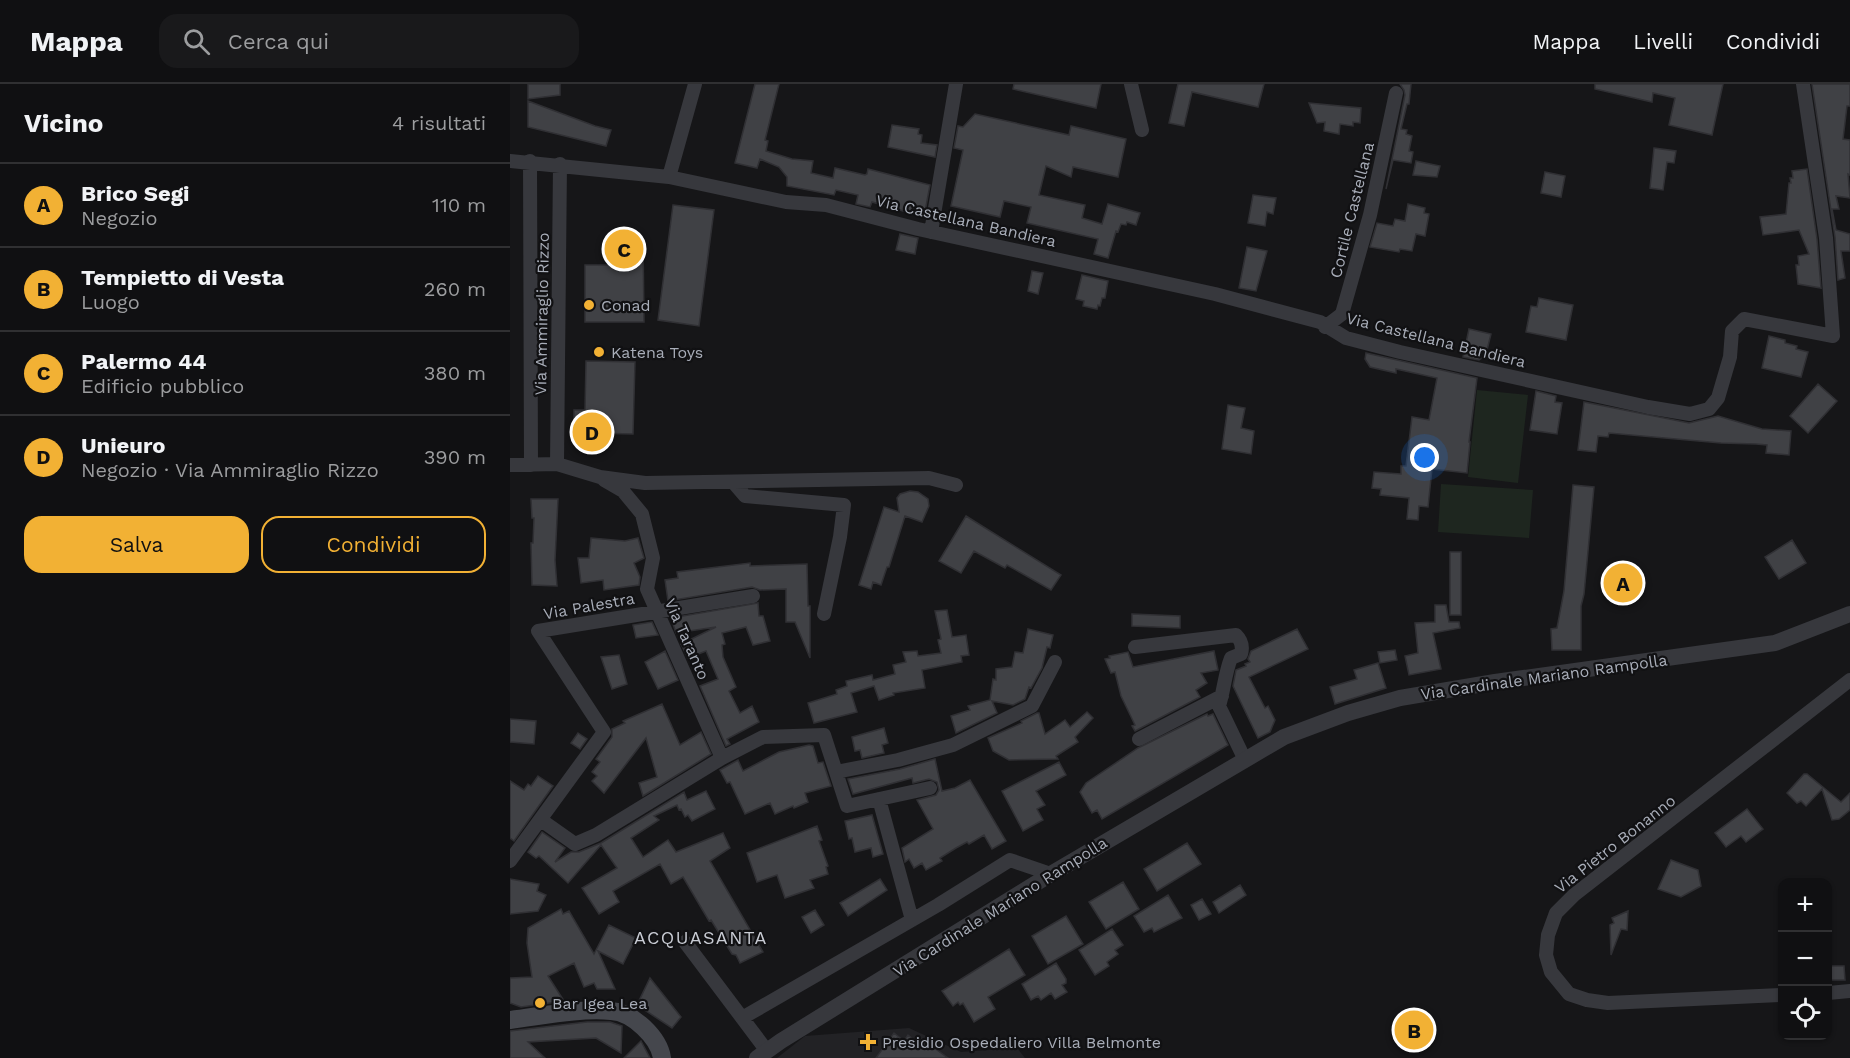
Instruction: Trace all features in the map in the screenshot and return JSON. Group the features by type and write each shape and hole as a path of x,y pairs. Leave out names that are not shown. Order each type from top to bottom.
{"main road":[{"path":"510,1020 614,1011 640,1023 660,1046 662,1058"}],"street":[{"path":"669,177 695,84"},
{"path":"931,231 956,84"},
{"path":"1131,84 1142,130"},
{"name":"Via Castellana Bandiera","path":"510,160 669,177 786,202 826,205 931,231 1215,294 1320,322 1346,338 1400,352 1648,407 1690,414 1709,409 1719,398 1730,357 1732,331 1744,319 1833,336 1826,238 1803,84"},
{"name":"Cortile Castellana","path":"1325,327 1342,314 1370,214 1396,93"},
{"path":"530,161 531,465"},
{"name":"Via Ammiraglio Rizzo","path":"557,464 560,164"},
{"path":"510,465 557,464 600,477 645,483 929,478 956,485"},
{"name":"Via Taranto","path":"600,477 623,491 642,514 653,558 647,589 722,758"},
{"path":"733,482 745,496 844,505 840,537 824,614"},
{"name":"Via Palestra","path":"541,820 604,732 538,632 753,596"},
{"name":"Via Cardinale Mariano Rampolla","path":"762,1054 1051,874 1284,737 1348,713 1400,698 1495,681 1775,643 1850,614"},
{"path":"1135,647 1174,644 1236,634 1240,639 1242,650 1241,654 1231,658 1219,706 1245,760"},
{"path":"836,772 898,760 953,745 1032,706 1054,662"},
{"name":"Via Pietro Bonanno","path":"1778,995 1608,1003 1587,1000 1569,994 1551,972 1546,955 1548,935 1556,913 1574,895 1850,680"},
{"path":"1140,739 1222,696"},
{"path":"510,861 541,820 575,844 596,835 722,758 763,737 824,735 847,806 930,788"},
{"path":"879,799 912,920"},
{"path":"742,1018 912,920 1010,860 1051,874"},
{"path":"685,942 742,1018 762,1054"},
{"path":"1832,993 1850,991"}],"shaded area":[{"path":"1477,390 1528,395 1518,483 1468,477"},
{"path":"1441,484 1533,490 1529,538 1438,532"},
{"name":"Presidio Ospedaliero Villa Belmonte","path":"909,1028 961,1052 1017,1048 1025,1058 777,1058 805,1036"}],"building":[{"path":"528,84 560,84 560,95 528,99"},
{"path":"755,84 779,84 765,140 768,141 766,151 792,159 813,161 811,173 833,178 835,168 865,175 868,169 930,185 924,217 872,202 870,207 856,204 858,195 836,190 834,195 787,186 787,177 779,167 760,159 757,168 735,163"},
{"path":"1014,84 1101,84 1096,108 1013,89"},
{"path":"1178,84 1264,84 1258,107 1192,92 1184,126 1169,123"},
{"path":"1400,84 1411,84 1409,104 1407,104 1401,129 1407,130 1406,134 1412,136 1409,151 1413,152 1411,163 1393,160 1386,189 1405,95"},
{"path":"1595,84 1723,84 1712,135 1669,125 1675,98 1653,93 1652,102 1595,89"},
{"path":"1812,84 1850,84 1850,106 1847,106 1843,139 1850,140 1850,175 1848,174 1850,198 1836,196 1839,209 1832,209 1836,230 1850,234 1850,251 1841,251 1845,278 1838,280 1835,237"},
{"path":"528,101 611,130 606,146 528,127"},
{"path":"1309,103 1361,108 1360,123 1353,122 1353,126 1340,124 1339,134 1324,131 1325,122 1317,123"},
{"path":"975,114 1069,135 1071,126 1126,139 1118,177 1073,167 1071,177 1046,166 1039,195 1085,205 1082,218 1102,224 1108,204 1140,213 1136,225 1127,222 1126,225 1121,224 1118,232 1116,231 1108,258 1094,254 1098,239 1027,223 1031,207 1004,201 1000,217 951,206 963,150 954,148 958,126 963,127"},
{"path":"892,125 919,129 918,134 922,135 921,143 937,145 935,157 888,147"},
{"path":"1654,148 1676,151 1674,163 1667,162 1663,190 1650,188"},
{"path":"1416,161 1440,166 1437,177 1413,175"},
{"path":"1807,169 1821,288 1798,284 1796,265 1799,265 1798,256 1809,254 1799,230 1763,235 1760,217 1786,214 1789,183 1791,183 1790,178 1793,178 1792,171"},
{"path":"1545,172 1565,176 1561,197 1541,193"},
{"path":"1253,195 1276,198 1273,214 1267,212 1265,226 1248,223"},
{"path":"1408,204 1425,208 1424,213 1429,214 1425,236 1416,234 1412,251 1400,249 1399,252 1370,247 1377,223 1393,226 1395,219 1405,221"},
{"path":"673,205 714,210 699,326 658,320"},
{"path":"900,234 918,238 915,254 896,250"},
{"path":"643,239 644,322 585,322 585,265 617,265 617,240"},
{"path":"1247,247 1267,251 1256,291 1239,288"},
{"path":"1032,271 1043,273 1038,294 1028,291"},
{"path":"1082,275 1108,281 1105,298 1102,298 1097,309 1083,306 1084,301 1076,299"},
{"path":"1539,298 1573,305 1566,340 1526,332 1531,306 1537,307"},
{"path":"1469,329 1491,334 1486,354 1479,360 1463,357"},
{"path":"1769,336 1785,340 1785,343 1797,346 1796,349 1808,352 1801,377 1762,368"},
{"path":"1366,353 1477,378 1467,473 1432,469 1428,507 1419,506 1418,520 1407,519 1409,498 1380,495 1381,489 1372,488 1374,472 1401,474 1401,466 1406,466 1412,417 1429,420 1437,378 1396,369 1396,373 1370,367 1365,359"},
{"path":"586,361 635,362 633,434 588,433 586,430 574,430 574,410 585,410"},
{"path":"1818,384 1837,401 1808,433 1790,416"},
{"path":"1536,391 1556,396 1555,402 1562,403 1557,434 1530,430"},
{"path":"1584,402 1689,423 1718,416 1762,429 1791,431 1789,455 1766,453 1767,445 1609,433 1608,437 1598,436 1596,452 1578,450"},
{"path":"1228,405 1245,408 1241,428 1254,431 1251,454 1222,449"},
{"path":"1573,485 1594,487 1581,606 1581,650 1552,650 1551,629 1557,628 1564,591"},
{"path":"910,491 918,492 928,499 929,506 922,522 905,516 881,585 873,582 871,589 859,585 884,507 899,512 897,498 900,494"},
{"path":"531,499 558,499 555,560 557,586 532,585 531,543 533,543 534,518 532,518"},
{"path":"966,516 1061,575 1051,590 1007,565 1005,568 974,551 961,573 939,561"},
{"path":"591,538 625,541 638,538 644,558 634,563 640,577 639,585 604,590 603,580 581,583 578,558 589,558"},
{"path":"1792,540 1806,563 1779,579 1765,557"},
{"path":"1450,552 1461,552 1461,615 1450,615"},
{"path":"750,563 750,566 807,564 810,658 795,622 786,622 786,589 760,590 752,587 668,601 665,580 678,578 677,572"},
{"path":"758,603 759,616 763,616 770,641 753,645 746,627 722,633 725,644 722,645 723,657 736,687 729,691 740,713 752,706 759,722 727,739 730,744 726,746 700,686 718,679 706,651 688,658 681,644 716,627 676,633 671,618"},
{"path":"1435,605 1446,605 1449,622 1459,622 1460,628 1433,633 1441,669 1409,675 1405,656 1418,653 1415,623 1435,622"},
{"path":"947,610 952,637 966,635 969,655 961,656 962,662 922,670 925,688 893,693 894,695 879,700 874,686 851,693 857,712 814,723 808,703 837,694 836,690 847,686 846,681 872,675 873,680 895,674 893,665 906,662 903,652 917,651 918,656 941,653 938,640 941,639 935,611"},
{"path":"1132,614 1180,616 1180,628 1132,626"},
{"path":"652,622 658,635 636,638 633,625"},
{"path":"1028,629 1053,635 1050,648 1047,647 1042,668 1031,688 1029,687 1025,699 1013,705 992,701 997,713 956,733 951,716 970,710 968,706 990,700 993,679 996,680 996,669 1012,667 1015,652 1023,653"},
{"path":"1297,629 1308,649 1249,677 1265,708 1268,706 1275,720 1270,732 1258,738 1233,686 1236,670 1250,662 1248,659 1251,651"},
{"path":"1395,650 1397,660 1380,663 1378,652"},
{"path":"665,651 678,680 658,689 645,662"},
{"path":"1214,651 1218,670 1201,673 1207,683 1196,690 1200,697 1135,731 1132,726 1135,725 1121,696 1115,672 1111,673 1105,659 1128,652 1133,667"},
{"path":"619,655 627,684 612,689 601,657"},
{"path":"1378,663 1386,688 1335,704 1330,687 1357,679 1354,670"},
{"path":"662,704 680,745 701,732 711,754 643,796 639,783 657,777 646,738 604,793 592,781 597,776 592,772 600,762 596,759 612,737 612,729 625,723 623,721"},
{"path":"1087,712 1093,718 1075,737 1078,742 1056,756 1058,759 1009,760 993,751 988,738 1022,723 1021,721 1037,713 1039,713 1045,734 1065,720 1070,727"},
{"path":"1207,714 1208,716 1213,714 1228,745 1102,819 1097,810 1092,813 1080,792 1086,783 1138,748"},
{"path":"510,719 536,721 534,744 510,742"},
{"path":"884,728 888,743 882,745 884,753 862,758 860,750 855,751 852,737"},
{"path":"578,733 587,739 580,749 571,743"},
{"path":"813,746 818,763 823,762 831,786 805,793 808,802 794,808 793,806 775,814 770,803 745,814 730,782 727,783 720,770 738,760 743,771 779,752"},
{"path":"935,759 942,791 955,788 970,780 1006,841 992,849 984,835 969,844 967,842 956,848 940,858 942,861 926,870 922,863 914,868 909,859 905,862 902,848 933,829 917,800 936,795 939,790 937,782 929,779 913,783 912,778 853,794 848,779 900,769"},
{"path":"1059,762 1066,775 1036,791 1045,805 1037,809 1043,820 1023,831 1002,791"},
{"path":"1804,774 1807,774 1841,802 1850,793 1850,810 1839,819 1832,820 1822,789 1806,806 1801,801 1797,803 1787,793"},
{"path":"538,776 553,786 514,841 510,838 510,781 524,790 528,784 531,786"},
{"path":"706,791 715,809 692,821 688,815 685,817 677,805 654,816 659,820 631,838 643,857 668,840 676,852 723,833 730,848 710,861 763,952 740,963 711,920 709,921 683,877 671,884 660,864 613,891 619,902 599,914 582,888 617,868 601,845 568,883 539,856 536,858 528,852 542,832 565,848 555,862 571,852 579,852 601,843 684,792 687,800"},
{"path":"1747,809 1763,829 1746,842 1741,836 1726,847 1715,833"},
{"path":"872,815 883,854 873,857 871,848 855,852 845,821"},
{"path":"817,826 828,874 810,880 814,888 785,898 777,875 757,882 747,853"},
{"path":"1187,843 1201,864 1157,891 1144,869"},
{"path":"1671,860 1698,870 1701,886 1681,897 1658,889"},
{"path":"510,879 539,884 537,891 546,895 538,911 510,914"},
{"path":"880,879 887,890 848,916 840,903"},
{"path":"1123,882 1139,909 1106,929 1089,902"},
{"path":"1240,885 1246,895 1219,913 1213,902"},
{"path":"1168,895 1182,918 1154,932 1152,928 1144,932 1134,916"},
{"path":"1202,899 1211,914 1199,920 1191,905"},
{"path":"561,909 563,914 569,911 594,954 609,925 636,938 623,964 598,951 615,989 597,989 594,983 584,987 574,963 548,976 564,1001 521,1007 510,1003 510,978 532,977 527,943 528,928"},
{"path":"815,910 824,925 811,933 802,917"},
{"path":"1628,911 1627,930 1621,929 1611,955 1610,925 1614,923 1612,918"},
{"path":"1066,916 1083,944 1048,964 1032,936"},
{"path":"1112,929 1123,945 1115,950 1118,954 1107,962 1109,966 1095,975 1079,950"},
{"path":"1009,949 1025,975 988,997 995,1009 974,1022 963,1003 960,1005 958,1002 953,1006 942,991"},
{"path":"1056,963 1066,979 1066,983 1062,985 1067,992 1055,999 1051,993 1041,1000 1038,996 1031,1000 1022,984"},
{"path":"1832,966 1844,966 1845,980 1832,980"},
{"path":"650,978 681,1017 672,1028 637,1005"},
{"path":"1410,1021 1418,1021 1423,1026 1421,1037 1410,1039 1405,1034 1405,1026"},
{"path":"587,1022 610,1022 622,1026 621,1053 596,1038 528,1042 545,1058 510,1058 510,1031"},
{"path":"894,1033 904,1041 908,1035 919,1044 922,1039 948,1058 876,1058"},
{"path":"641,1041 650,1058 624,1058"}],"place":[{"name":"Palermo 44","path":"624,249"},
{"name":"Conad","path":"589,305"},
{"name":"Katena Toys","path":"599,352"},
{"name":"Unieuro","path":"592,432"},
{"name":"Brico Segi","path":"1623,583"},
{"name":"Bar Igea Lea","path":"540,1003"},
{"name":"Tempietto di Vesta","path":"1414,1030"},
{"name":"Presidio Ospedaliero Villa Belmonte","path":"868,1042"}],"district":[{"name":"ACQUASANTA","path":"701,937"}]}
